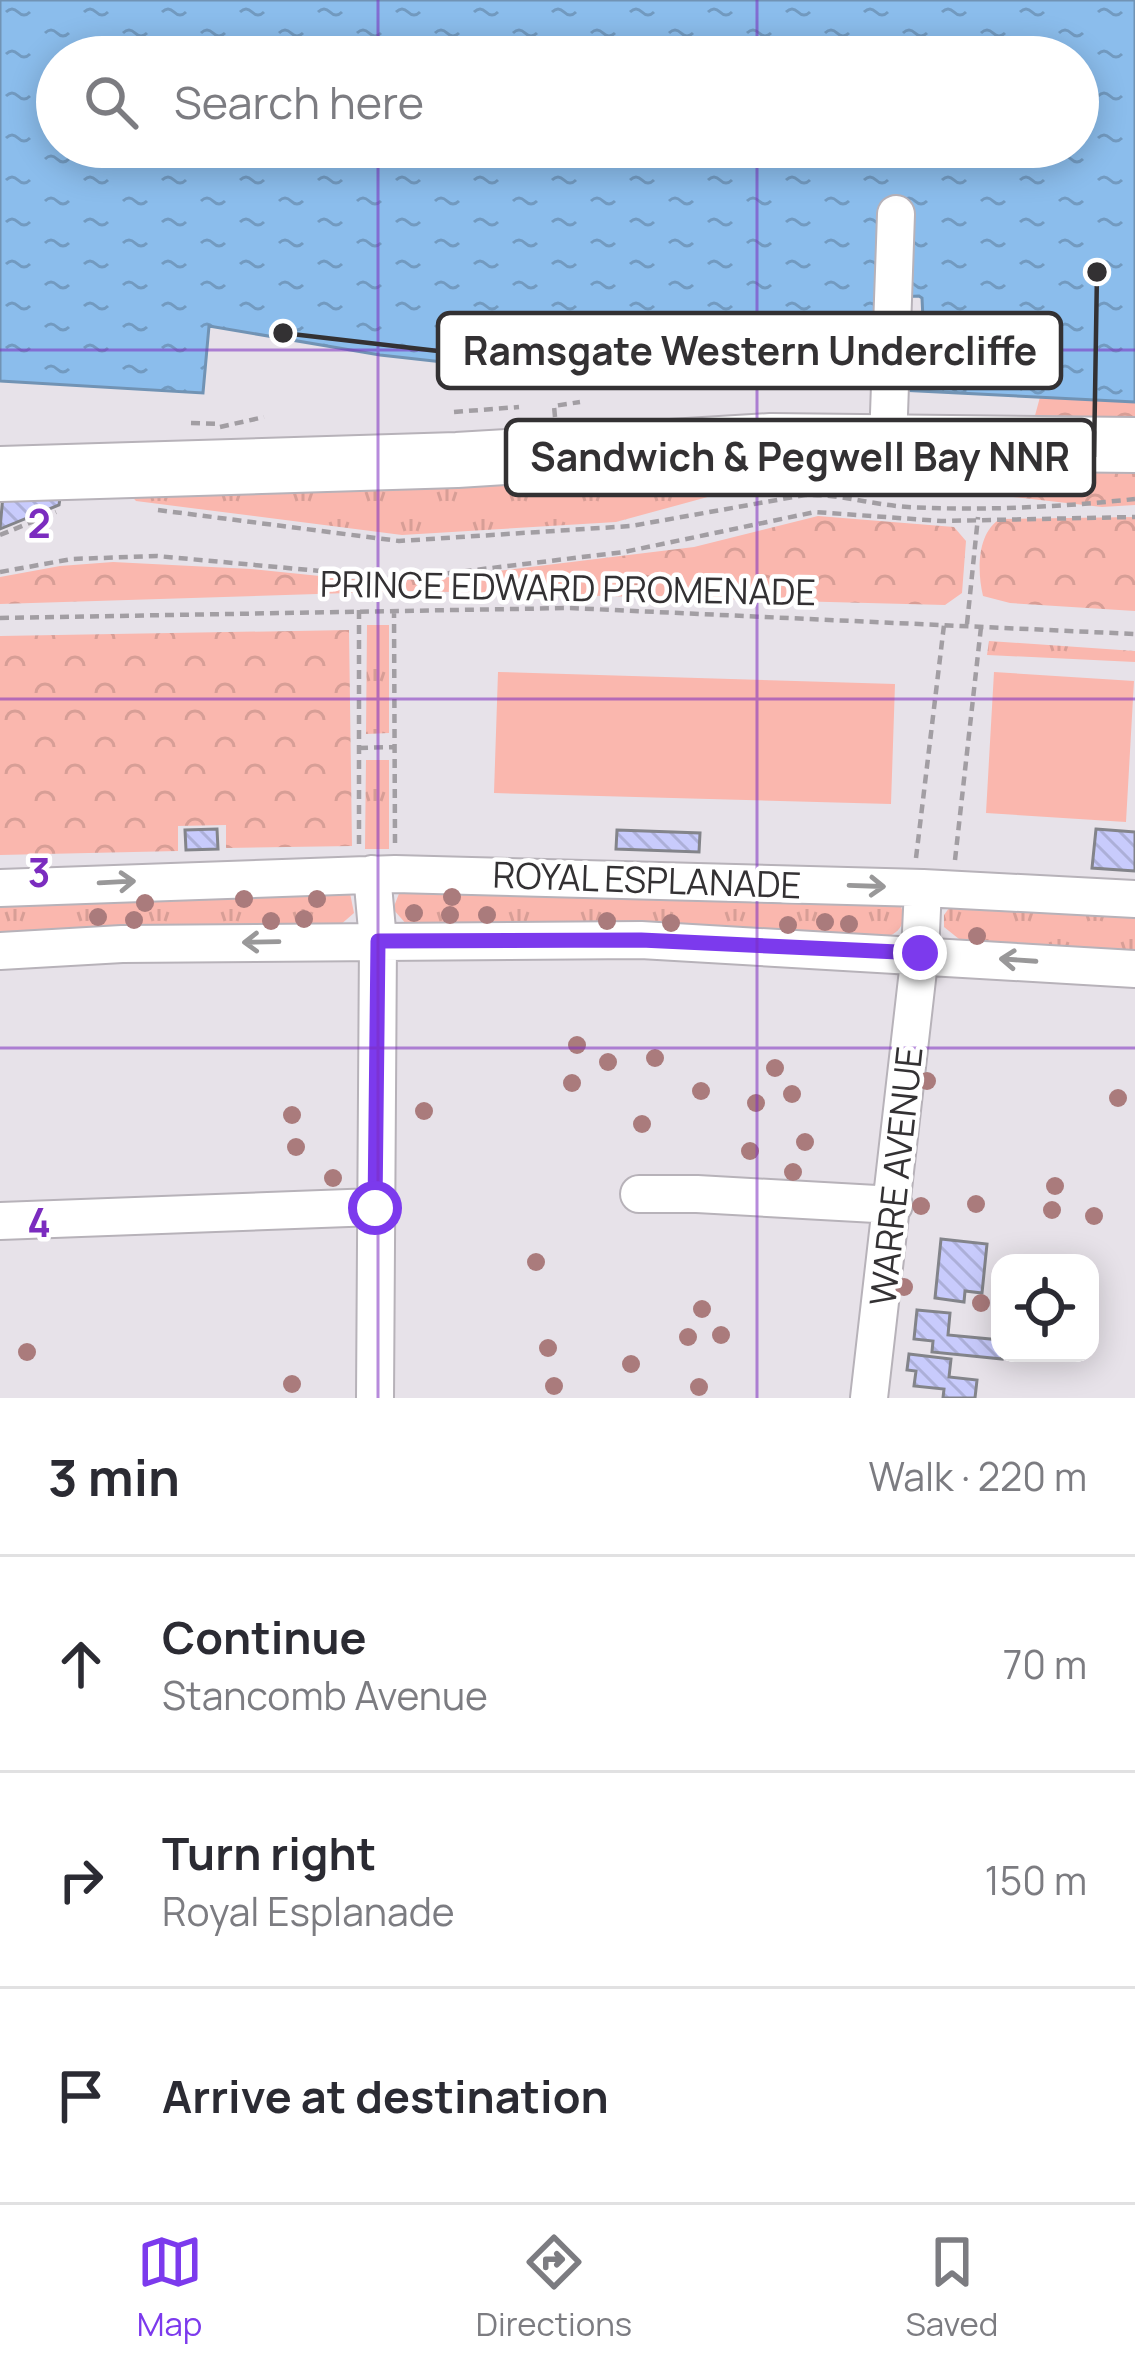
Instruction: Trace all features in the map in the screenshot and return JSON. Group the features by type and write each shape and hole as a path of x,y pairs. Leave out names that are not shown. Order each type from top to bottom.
{"highway":[{"path":"0,474 457,460 771,441 1135,446"}],"street":[{"path":"888,442 896,214"},
{"path":"375,1398 376,874"},
{"name":"ROYAL ESPLANADE","path":"0,888 376,874 929,888 1135,899"},
{"path":"920,953 929,888"},
{"name":"ROYAL ESPLANADE","path":"0,951 122,944 641,940 1135,969"},
{"name":"WARRE AVENUE","path":"869,1398 920,953"},
{"path":"639,1195 697,1193 894,1205"},
{"path":"0,1221 375,1208"}],"path":[{"path":"554,406 580,402"},
{"path":"454,412 518,406"},
{"path":"191,423 220,424"},
{"path":"146,507 399,541 631,526 832,494 900,507 981,509 1135,499"},
{"path":"0,535 65,508"},
{"path":"967,624 981,509"},
{"path":"0,572 72,559 157,556 425,576 624,552 815,512 941,521 1135,517"},
{"name":"PRINCE EDWARD PROMENADE","path":"0,618 570,608 1135,634"},
{"path":"376,874 395,747 394,609"},
{"path":"358,610 359,748 376,874"},
{"path":"929,888 944,623"},
{"path":"929,888 982,625"},
{"path":"359,748 395,747"}],"green space":[{"path":"1135,108 1135,505 1102,507 1013,497 1040,397 1075,168 1099,168 1099,133"},
{"path":"736,454 737,489 616,522 402,535 136,501 123,487"},
{"path":"818,516 954,527 966,541 962,593 945,605 411,591 0,604 0,577 60,566 113,562 425,580 694,547"},
{"path":"1135,517 1135,611 1010,603 983,596 983,543 1000,519"},
{"path":"367,625 389,625 389,733 366,734"},
{"path":"349,630 352,846 226,848 226,825 178,826 178,851 0,855 0,636"},
{"path":"989,641 1135,651 1135,662 987,655"},
{"path":"498,672 895,684 891,804 494,793"},
{"path":"994,672 1134,681 1126,822 986,813"},
{"path":"366,760 389,760 389,849 365,849"},
{"path":"400,891 899,903 903,918 889,936 650,926 407,925 393,909"},
{"path":"350,893 354,913 339,926 0,936 0,899"},
{"path":"952,904 1135,911 1135,950 959,939 944,927 944,915"}],"water":[{"path":"0,0 1135,0 1135,402 900,390 902,319 923,319 919,296 879,298 878,348 703,338 544,317 541,373 380,355 209,326 203,393 0,381"}],"building":[{"path":"61,491 59,505 0,529 3,495"},
{"path":"217,829 218,849 186,850 185,830"},
{"path":"1096,829 1135,832 1135,871 1092,868"},
{"path":"617,830 700,833 699,852 616,849"},
{"path":"941,1239 987,1244 982,1293 965,1291 964,1302 935,1298"},
{"path":"917,1310 950,1313 948,1335 991,1339 991,1358 932,1352 933,1341 914,1339"},
{"path":"909,1354 951,1359 949,1377 977,1380 975,1398 943,1398 944,1389 914,1386 916,1371 907,1370"}],"place":[{"name":"Sandwich & Pegwell Bay NNR","path":"1097,272"},
{"name":"Ramsgate Western Undercliffe","path":"283,333"}],"route":[{"path":"375,1208 378,941 641,940 920,953"}]}
